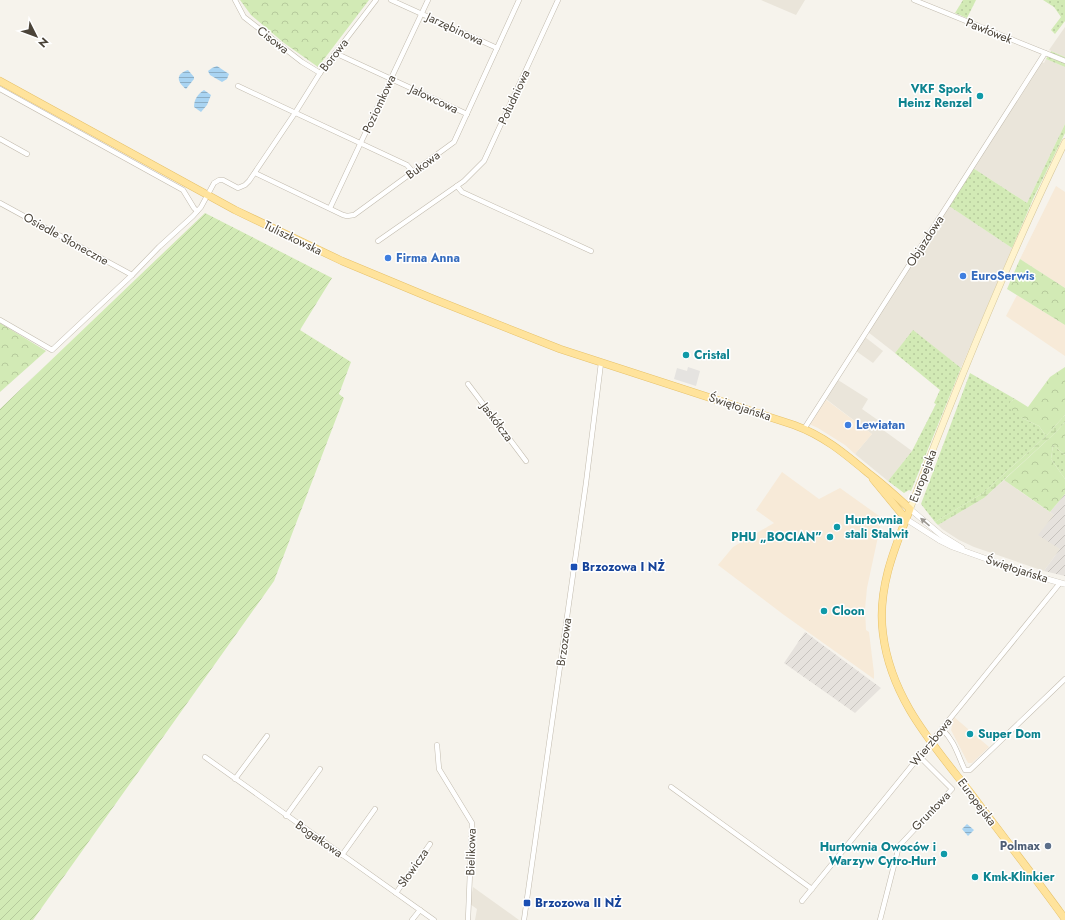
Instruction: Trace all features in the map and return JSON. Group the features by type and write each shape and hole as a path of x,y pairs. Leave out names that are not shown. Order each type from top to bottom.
{"main road":[{"name":"Tuliszkowska","path":"0,81 207,195 358,269 539,341 601,363"},
{"name":"Europejska","path":"1065,142 1006,272 945,419 894,552 882,598 883,634 891,672 898,690 914,718 1065,919"},
{"name":"Świętojańska","path":"601,363 804,429 835,446 876,478 910,509"},
{"name":"Świętojańska","path":"869,474 906,519"}],"street":[{"name":"Cisowa","path":"235,0 244,17 302,62 320,73"},
{"name":"Borowa","path":"207,195 214,183 219,180 223,180 238,188 245,185 295,113 320,73 376,0"},
{"name":"Jarzębinowa","path":"391,0 497,48"},
{"name":"Poziomkowa","path":"330,208 428,0"},
{"name":"Bukowa","path":"254,173 347,216 354,215 452,144 456,139 519,0"},
{"name":"Południowa","path":"378,241 464,181 486,158 558,0"},
{"name":"Pawłówek","path":"914,0 1065,61"},
{"name":"Objazdowa","path":"804,429 1045,53"},
{"name":"Jałowcowa","path":"335,54 467,114"},
{"path":"238,86 407,165 413,172"},
{"path":"0,89 183,190 197,211"},
{"path":"0,139 27,154"},
{"path":"457,186 462,192 591,251"},
{"path":"0,320 52,350 132,275 197,211 207,195"},
{"name":"Osiedle Słoneczne","path":"0,203 132,275"},
{"name":"Brzozowa","path":"524,920 586,483 601,363"},
{"name":"Jaskółcza","path":"468,384 526,461"},
{"name":"Świętojańska","path":"910,509 941,535 969,552"},
{"name":"Świętojańska","path":"906,519 953,547 1018,570 1063,583"},
{"name":"Wierzbowa","path":"802,902 1063,583"},
{"path":"942,730 950,737 965,770 970,770 1065,678"},
{"path":"235,779 267,736"},
{"name":"Bielikowa","path":"437,745 439,769 472,823 468,920"},
{"name":"Bogatkowa","path":"204,757 434,920"},
{"name":"Gruntowa","path":"880,920 899,846 952,789 920,757"},
{"path":"286,816 320,769"},
{"path":"671,787 812,889"},
{"path":"342,855 375,809"},
{"name":"Słowicza","path":"396,893 430,844"},
{"path":"412,920 420,910"}],"shaded area":[{"path":"761,0 805,0 796,15"},
{"path":"1065,27 1065,57 1049,50"},
{"path":"1046,59 1065,67 1065,124 1027,203 973,168 1042,62 1044,63"},
{"path":"1056,186 1065,192 1065,288 1020,259"},
{"path":"949,206 1012,248 961,368 913,331 895,353 868,332"},
{"path":"1017,295 1065,325 1065,356 1006,316"},
{"path":"865,337 883,351 873,363 856,351"},
{"path":"688,367 700,371 696,386 674,379 677,368 687,371"},
{"path":"838,380 868,399 862,409 882,423 879,427 912,451 888,481 855,454 872,434 826,399"},
{"path":"825,399 872,434 855,454 845,445 809,424"},
{"path":"782,472 819,499 840,488 882,518 867,588 865,609 866,630 869,632 874,679 784,615 718,565 733,547 774,523 756,510"},
{"path":"1004,480 1054,515 1060,549 1044,571 974,547 959,540 938,525 984,498"},
{"path":"1065,494 1065,576 1044,571 1060,549 1038,535 1054,515 1050,512"},
{"path":"805,632 881,688 855,713 784,663"},
{"path":"954,717 989,747 972,763 968,763 951,730"},
{"path":"473,887 519,920 475,920 477,909 470,904"}],"green space":[{"path":"240,0 369,0 318,67 284,43 251,15"},
{"path":"963,0 976,0 967,18 955,13"},
{"path":"1043,0 1065,0 1065,21 1055,34 1051,30 1061,17 1054,7"},
{"path":"1051,51 1065,57 1065,67 1046,59"},
{"path":"1065,124 1065,133 1034,197 1012,248 949,206 973,168 1027,203"},
{"path":"205,213 332,278 300,330 351,362 339,394 344,398 274,581 33,920 0,920 0,409"},
{"path":"1020,259 1065,288 1065,325 1007,289"},
{"path":"0,323 46,351 0,392"},
{"path":"913,330 961,368 911,491 909,490 904,493 888,481 912,451 936,404 934,403 940,390 895,353"},
{"path":"1065,367 1065,415 1046,436 1039,426 1022,418 1010,409 1010,402 1015,399 1028,407 1050,377"},
{"path":"970,373 1015,399 1010,402 1022,418 1039,426 1046,436 983,493 935,522 921,504"},
{"path":"1065,415 1065,422 1055,433 984,498 938,525 935,522 983,493 1046,436"},
{"path":"1065,422 1065,455 1053,445 1051,459 1065,479 1065,494 1050,512 1004,480"},
{"path":"1053,445 1065,455 1065,479 1051,459"}],"water":[{"path":"217,66 229,74 227,79 222,82 210,75 208,71"},
{"path":"188,70 194,79 186,89 179,81 179,76"},
{"path":"204,90 211,95 207,105 201,112 194,107 194,104 197,97"},
{"path":"967,824 974,830 968,836 962,829"}],"place":[{"name":"VKF Spork Heinz Renzel","path":"980,96"},
{"name":"Firma Anna","path":"388,258"},
{"name":"EuroSerwis","path":"963,276"},
{"name":"Cristal","path":"686,355"},
{"name":"Lewiatan","path":"848,425"},
{"name":"Hurtownia stali Stalwit","path":"837,527"},
{"name":"PHU „BOCIAN”","path":"830,537"},
{"name":"Brzozowa I NŻ","path":"574,567"},
{"name":"Cloon","path":"824,611"},
{"name":"Super Dom","path":"970,734"},
{"name":"Polmax","path":"1048,846"},
{"name":"Hurtownia Owoców i Warzyw Cytro-Hurt","path":"944,854"},
{"name":"Kmk-Klinkier","path":"975,877"},
{"name":"Brzozowa II NŻ","path":"527,903"}]}
